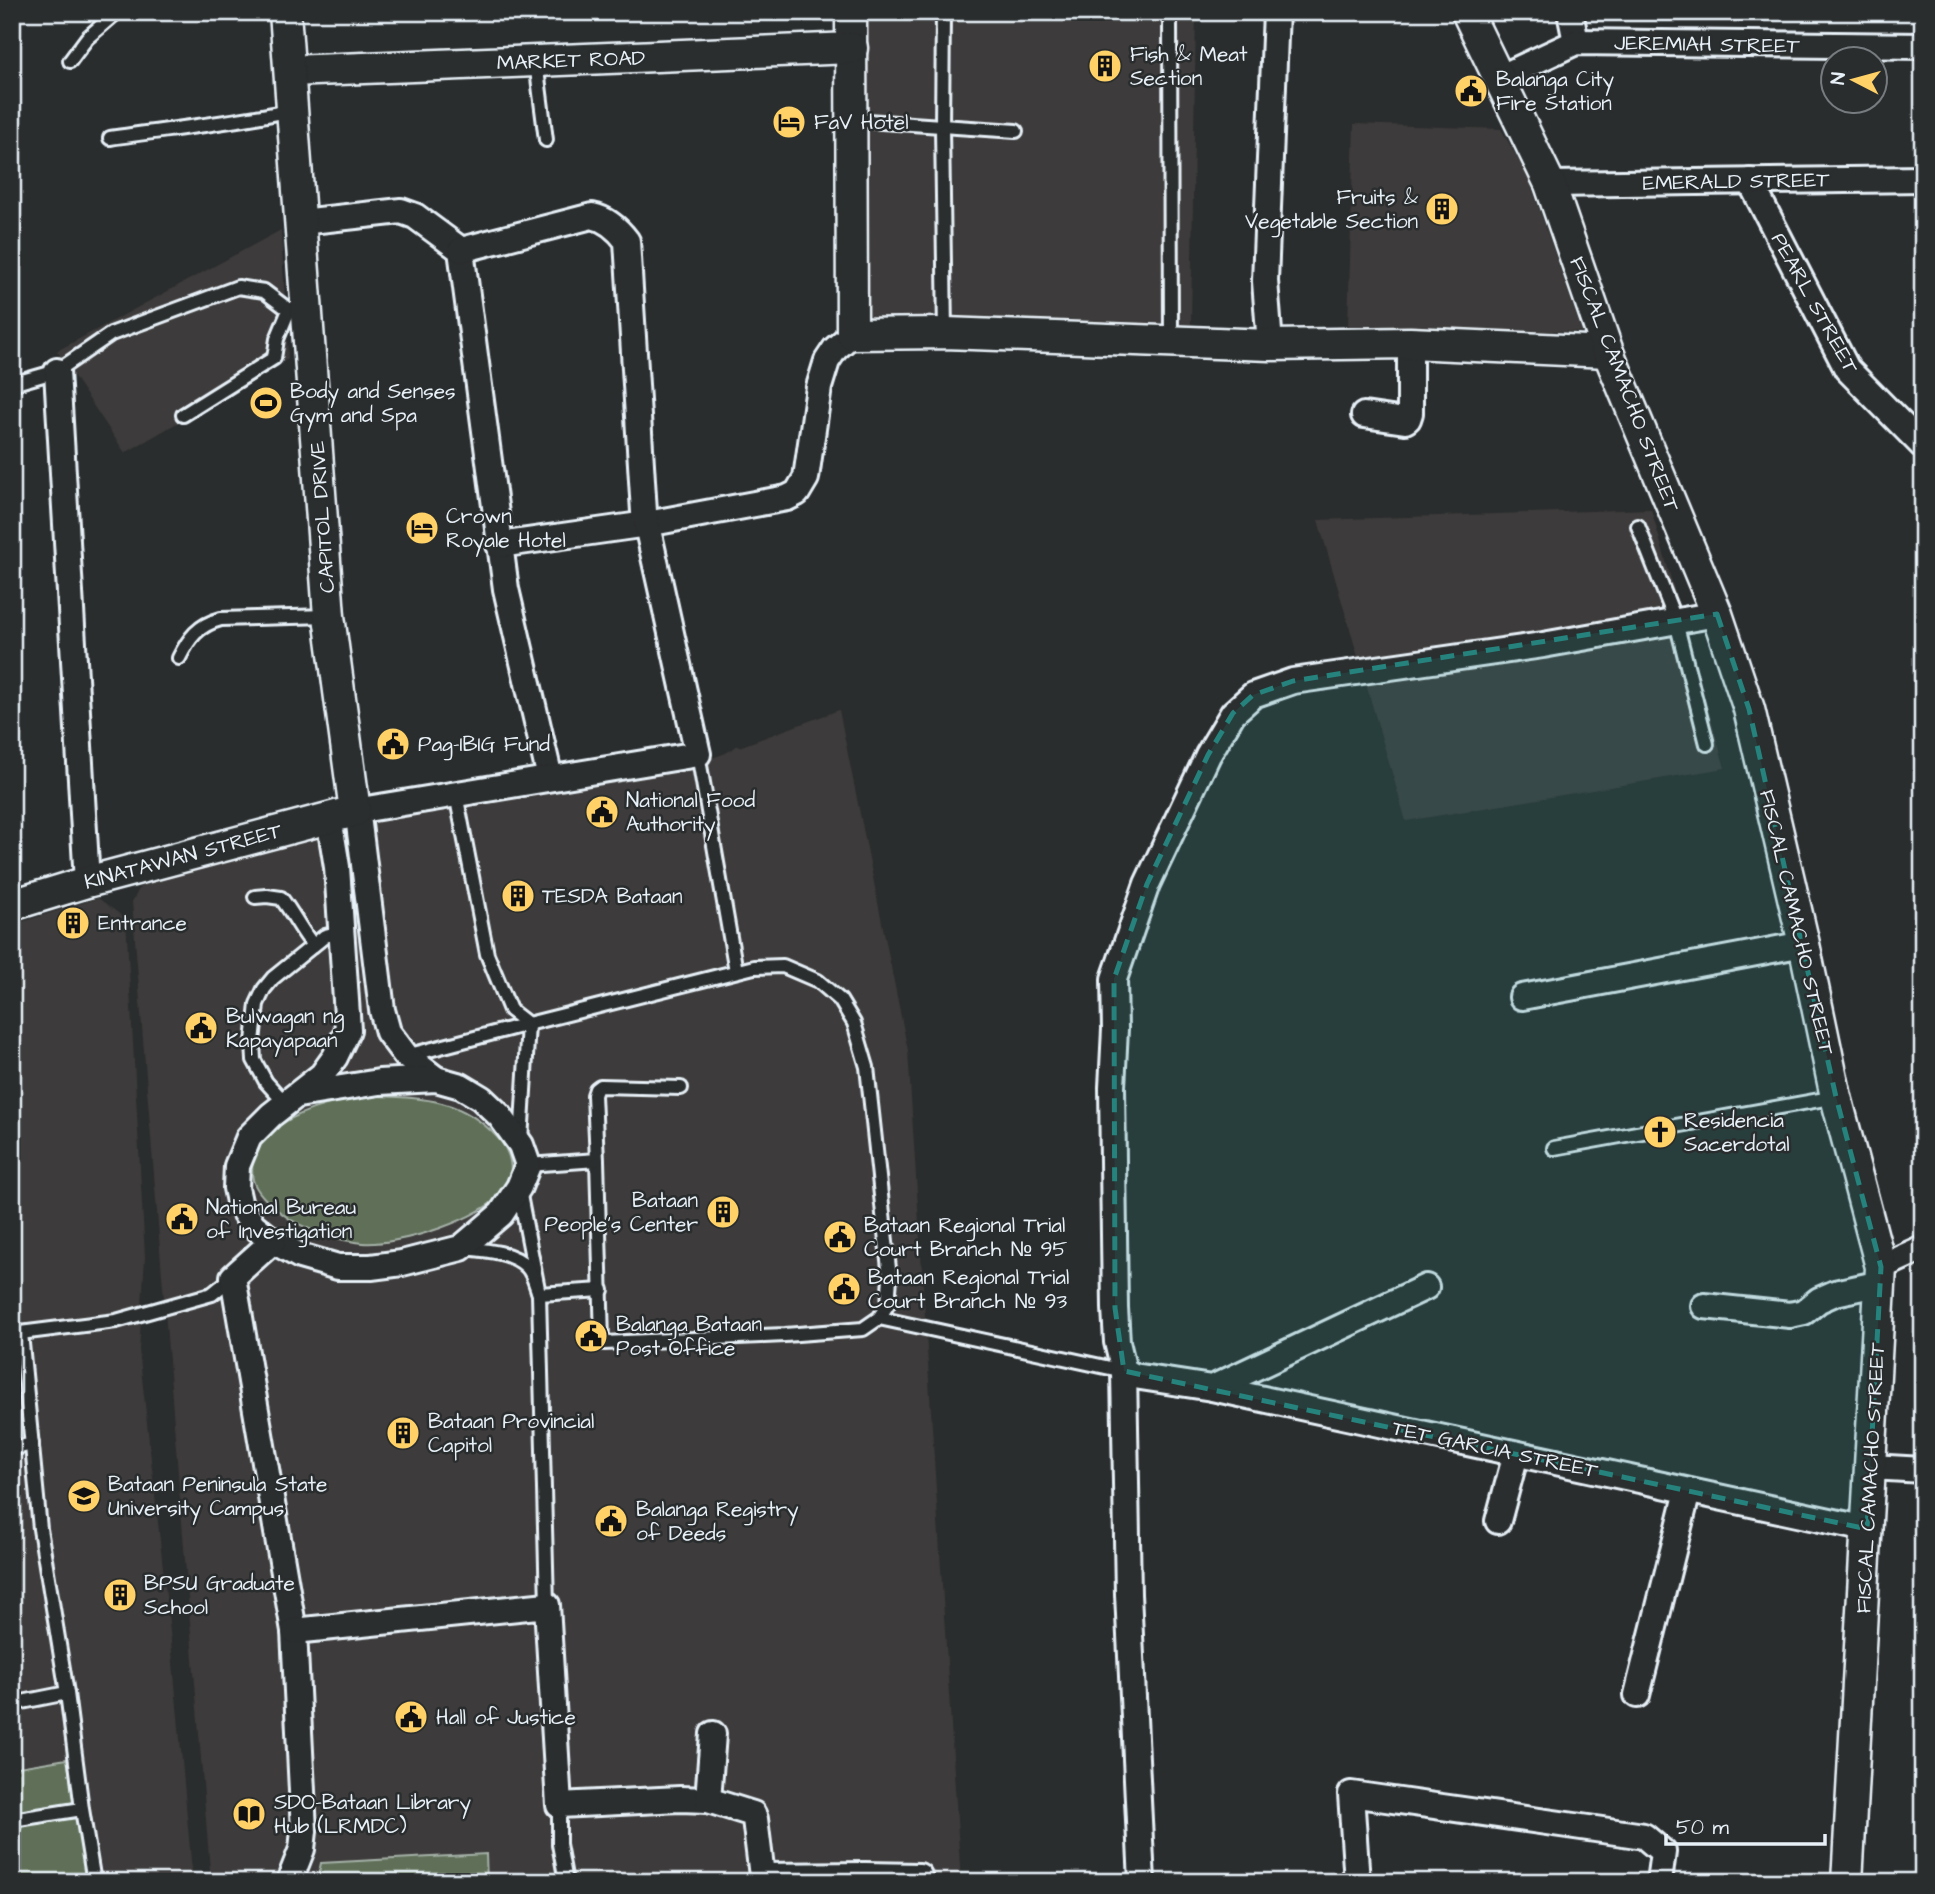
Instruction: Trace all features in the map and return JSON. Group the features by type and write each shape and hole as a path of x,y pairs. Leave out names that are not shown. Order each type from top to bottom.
{"street":[{"name":"CAPITOL DRIVE","path":"285,12 301,222 298,307 329,616 342,815"},
{"path":"851,12 852,334"},
{"path":"1270,345 1265,281 1276,12"},
{"name":"FISCAL CAMACHO STREET","path":"1467,12 1550,184 1608,352 1717,614 1749,709 1804,944 1836,1097 1881,1275 1847,1882"},
{"path":"1570,12 1576,42"},
{"name":"JEREMIAH STREET","path":"1499,78 1576,42 1923,46"},
{"name":"MARKET ROAD","path":"290,71 852,48"},
{"name":"EMERALD STREET","path":"1550,184 1923,179"},
{"name":"PEARL STREET","path":"1750,181 1847,369 1923,446"},
{"path":"301,222 401,211 415,216 460,250 506,589 550,778"},
{"path":"342,815 698,754 644,512 627,241 621,232 603,218 592,216 460,250"},
{"path":"499,545 647,524 787,498 797,493 806,478 819,387 827,361 835,349 852,334 945,333 1270,345 1410,343 1608,352"},
{"path":"1364,415 1405,421 1408,419 1410,343"},
{"path":"57,371 87,881"},
{"path":"1142,1882 1128,1594 1124,1371 1117,1342 1115,1308 1112,1087 1114,979 1147,884 1209,755 1233,713 1254,695 1293,681 1543,645 1717,614"},
{"path":"292,1100 357,1084 436,1079 461,1086 481,1098 500,1116 522,1166 501,1214 461,1248 402,1263 338,1267 300,1256 273,1241 253,1225 240,1206 236,1188 237,1166 249,1137 271,1115 322,1075 348,1030 337,867 342,815"},
{"path":"342,815 359,824 382,1010 388,1032 406,1056 436,1079"},
{"name":"KINATAWAN STREET","path":"12,905 87,881 342,815"},
{"path":"1522,996 1804,944"},
{"path":"273,1241 233,1277 294,1631 304,1831 302,1849 289,1882"},
{"path":"1703,1306 1790,1315 1804,1312 1819,1300 1881,1275 1923,1248"},
{"path":"1212,1388 1426,1287"},
{"name":"TET GARCIA STREET","path":"1124,1371 1134,1376 1212,1388 1867,1530"},
{"path":"1498,1521 1516,1454"},
{"path":"1871,1467 1923,1470"},
{"path":"1637,1695 1688,1491"},
{"path":"294,1631 547,1605 559,1805 708,1800 752,1814 755,1819 762,1879 919,1876"},
{"path":"708,1800 713,1734"},
{"path":"1357,1882 1351,1794 1644,1836 1663,1852 1659,1882"}],"lane":[{"path":"70,61 87,38 117,12"},
{"path":"943,12 945,333"},
{"path":"1170,12 1171,341"},
{"path":"536,61 546,140"},
{"path":"110,138 250,119 293,110"},
{"path":"852,120 1016,131"},
{"path":"12,384 57,371 111,334 239,287 264,291 298,307 277,339 274,358 183,415"},
{"path":"1638,526 1676,622 1706,744"},
{"path":"179,658 195,632 207,622 221,619 329,616"},
{"path":"698,754 736,971"},
{"path":"456,794 487,954 510,1010 528,1024"},
{"path":"255,897 281,898 313,945"},
{"path":"292,1100 266,1082 254,1060 257,1004 273,978 325,936 341,932"},
{"path":"406,1056 754,967 783,966 818,981 839,1000 854,1023 866,1067 890,1278 888,1304 879,1318 863,1329 785,1335 602,1341 594,1095 600,1086 681,1088"},
{"path":"528,1024 522,1166 539,1294 547,1605"},
{"path":"1554,1148 1836,1097"},
{"path":"522,1166 597,1160"},
{"path":"461,1248 485,1250 512,1258 528,1268 539,1294"},
{"path":"94,1882 40,1529 17,1333 116,1321 212,1294 233,1277"},
{"path":"539,1294 602,1290"},
{"path":"879,1318 1124,1371"},
{"path":"12,1449 32,1444"},
{"path":"12,1704 67,1693"},
{"path":"559,1805 559,1844 566,1882"},
{"path":"12,1820 82,1809"}],"highlighted area":[{"path":"1717,614 1749,709 1836,1097 1881,1267 1867,1529 1124,1371 1115,1308 1114,979 1147,884 1208,755 1233,713 1253,695 1293,681"}],"shaded area":[{"path":"864,12 1196,12 1191,324 867,326"},
{"name":"Fruits & Vegetable Section","path":"1354,124 1501,129 1528,177 1582,332 1348,326"},
{"path":"281,230 288,359 125,453 57,351"},
{"path":"1651,509 1725,768 1406,821 1318,520"},
{"path":"839,710 908,1051 961,1882 211,1882 132,902 140,887 156,876 280,839 690,766 726,753 738,745 739,747"},
{"name":"Bataan Peninsula State University Campus","path":"98,898 126,919 145,1257 139,1350 171,1641 193,1882 12,1882 12,925"}],"green space":[{"path":"376,1096 442,1103 484,1124 509,1155 510,1177 504,1190 479,1211 439,1229 378,1243 354,1242 333,1237 292,1220 270,1204 255,1185 252,1170 253,1153 269,1134 291,1118 315,1109"},
{"path":"67,1759 88,1882 12,1882 12,1768"},
{"path":"486,1854 487,1882 317,1882 321,1863"}],"place":[{"name":"Fish & Meat Section","path":"1105,66"},
{"name":"Balanga City Fire Station","path":"1471,91"},
{"name":"FaV Hotel","path":"789,122"},
{"name":"Fruits & Vegetable Section","path":"1442,209"},
{"name":"Body and Senses Gym and Spa","path":"266,403"},
{"name":"Crown Royale Hotel","path":"422,528"},
{"name":"Pag-IBIG Fund","path":"393,744"},
{"name":"National Food Authority","path":"602,812"},
{"name":"TESDA Bataan","path":"518,896"},
{"name":"Entrance","path":"73,923"},
{"name":"Bulwagan ng Kapayapaan","path":"201,1028"},
{"name":"Residencia Sacerdotal","path":"1660,1132"},
{"name":"Bataan People's Center","path":"723,1212"},
{"name":"National Bureau of Investigation","path":"182,1219"},
{"name":"Bataan Regional Trial Court Branch № 95","path":"840,1237"},
{"name":"Bataan Regional Trial Court Branch № 93","path":"844,1289"},
{"name":"Balanga Bataan Post Office","path":"591,1336"},
{"name":"Bataan Provincial Capitol","path":"403,1433"},
{"name":"Bataan Peninsula State University Campus","path":"84,1496"},
{"name":"Balanga Registry of Deeds","path":"611,1521"},
{"name":"BPSU Graduate School","path":"120,1595"},
{"name":"Hall of Justice","path":"411,1717"},
{"name":"SDO-Bataan Library Hub (LRMDC)","path":"249,1814"}]}
